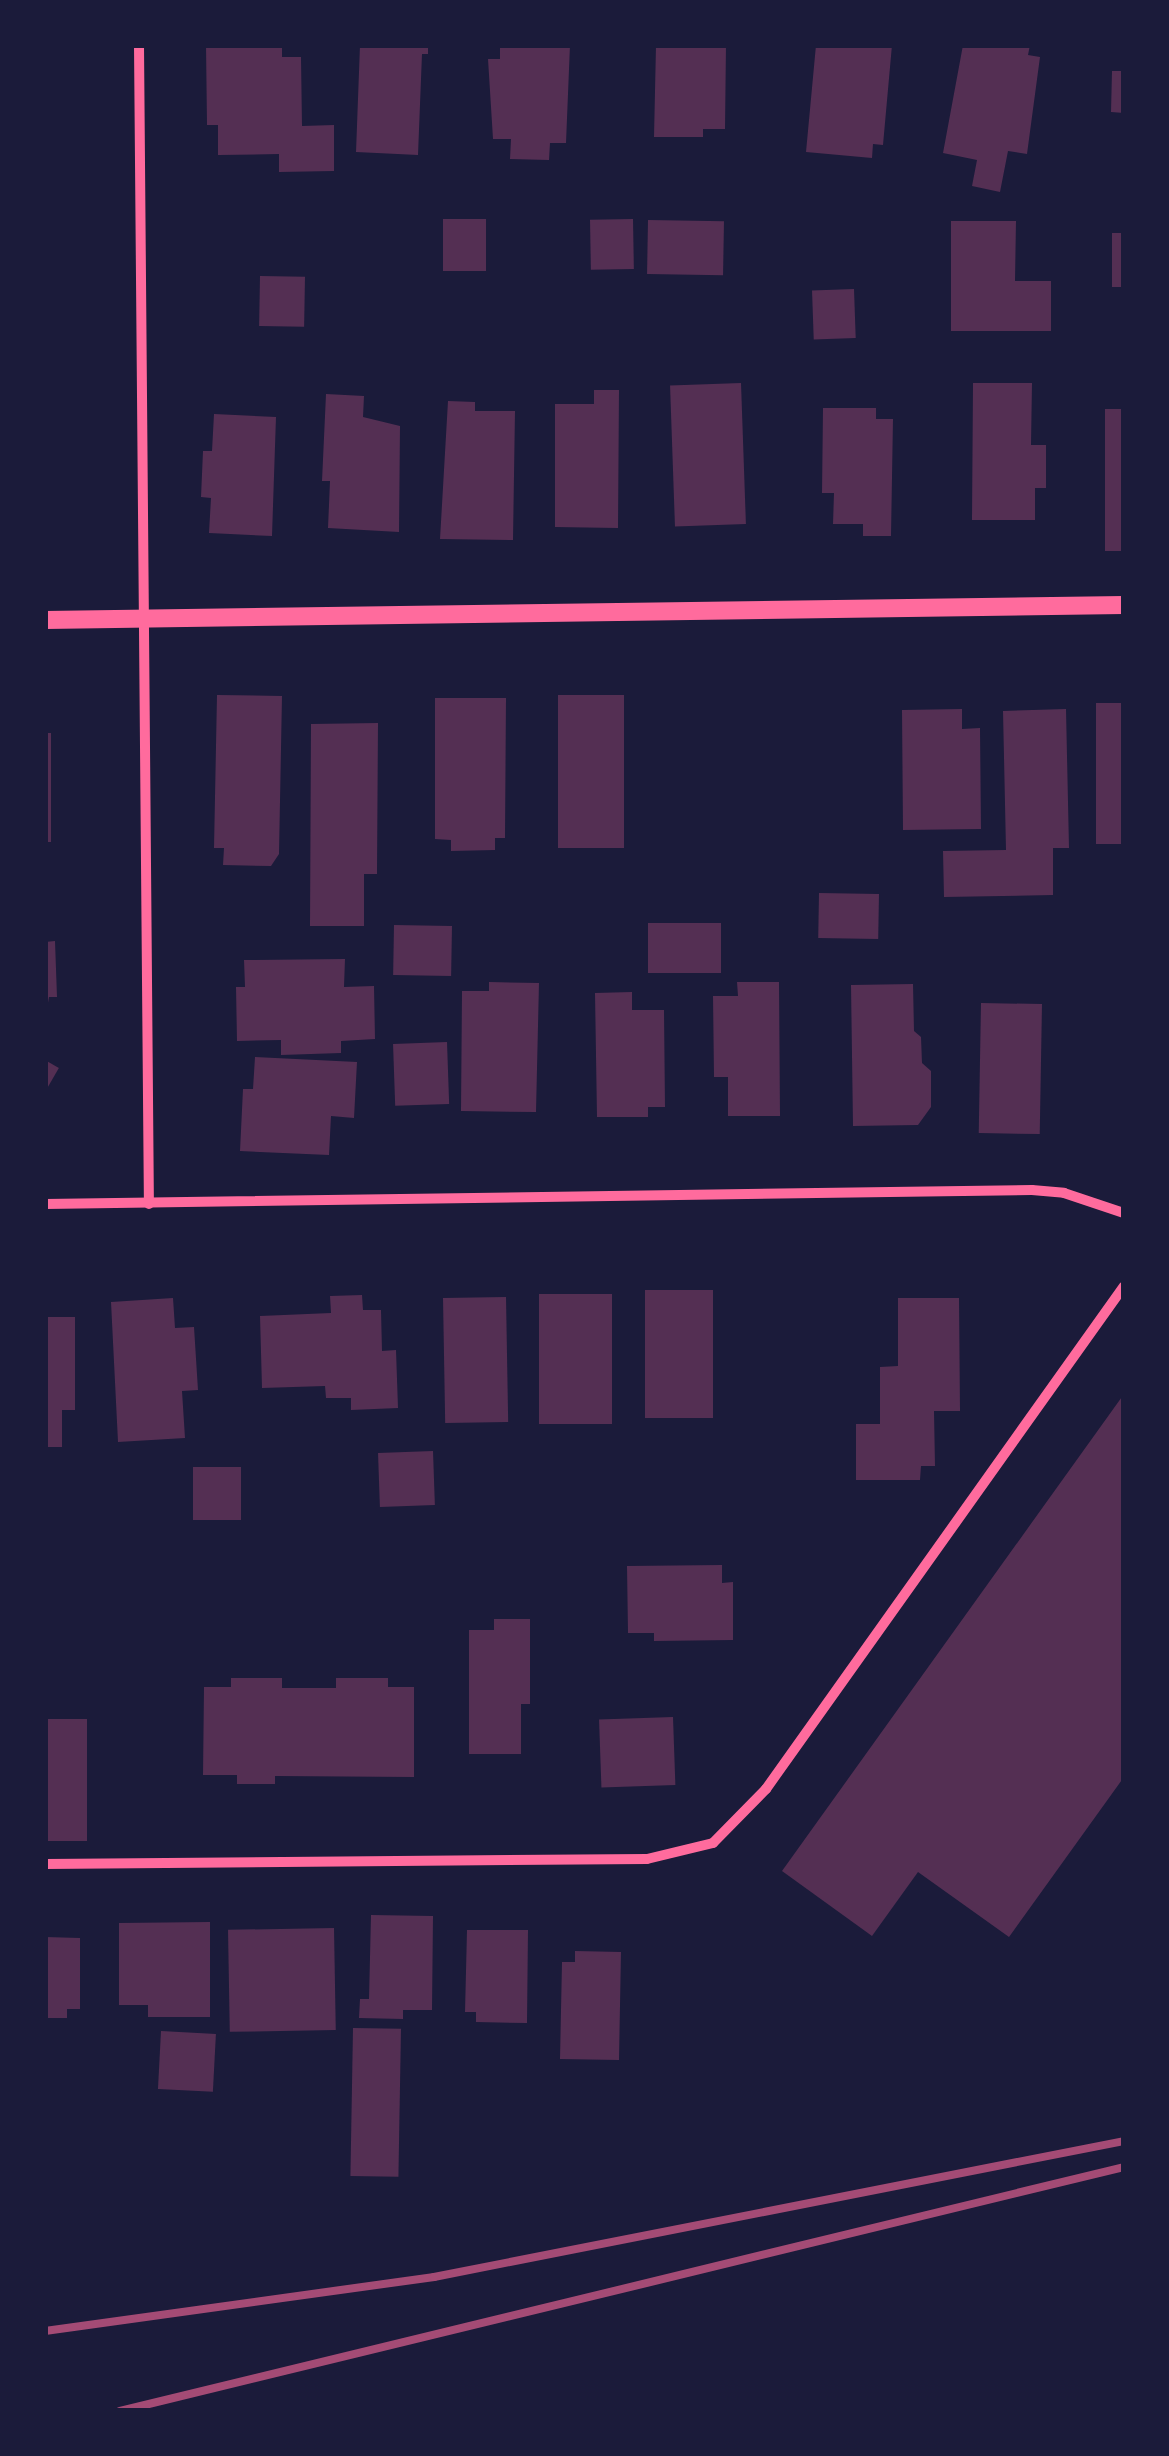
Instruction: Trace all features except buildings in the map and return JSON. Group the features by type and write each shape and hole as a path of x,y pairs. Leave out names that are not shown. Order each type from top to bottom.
{"street":[{"path":"139,45 149,1204"},
{"path":"45,620 1124,605"},
{"path":"45,1204 1032,1190 1124,1213"},
{"path":"45,1864 646,1859 714,1842 766,1789 1124,1286"}],"railway":[{"path":"45,2331 434,2277 1124,2141"},
{"path":"120,2411 1124,2167"}]}
